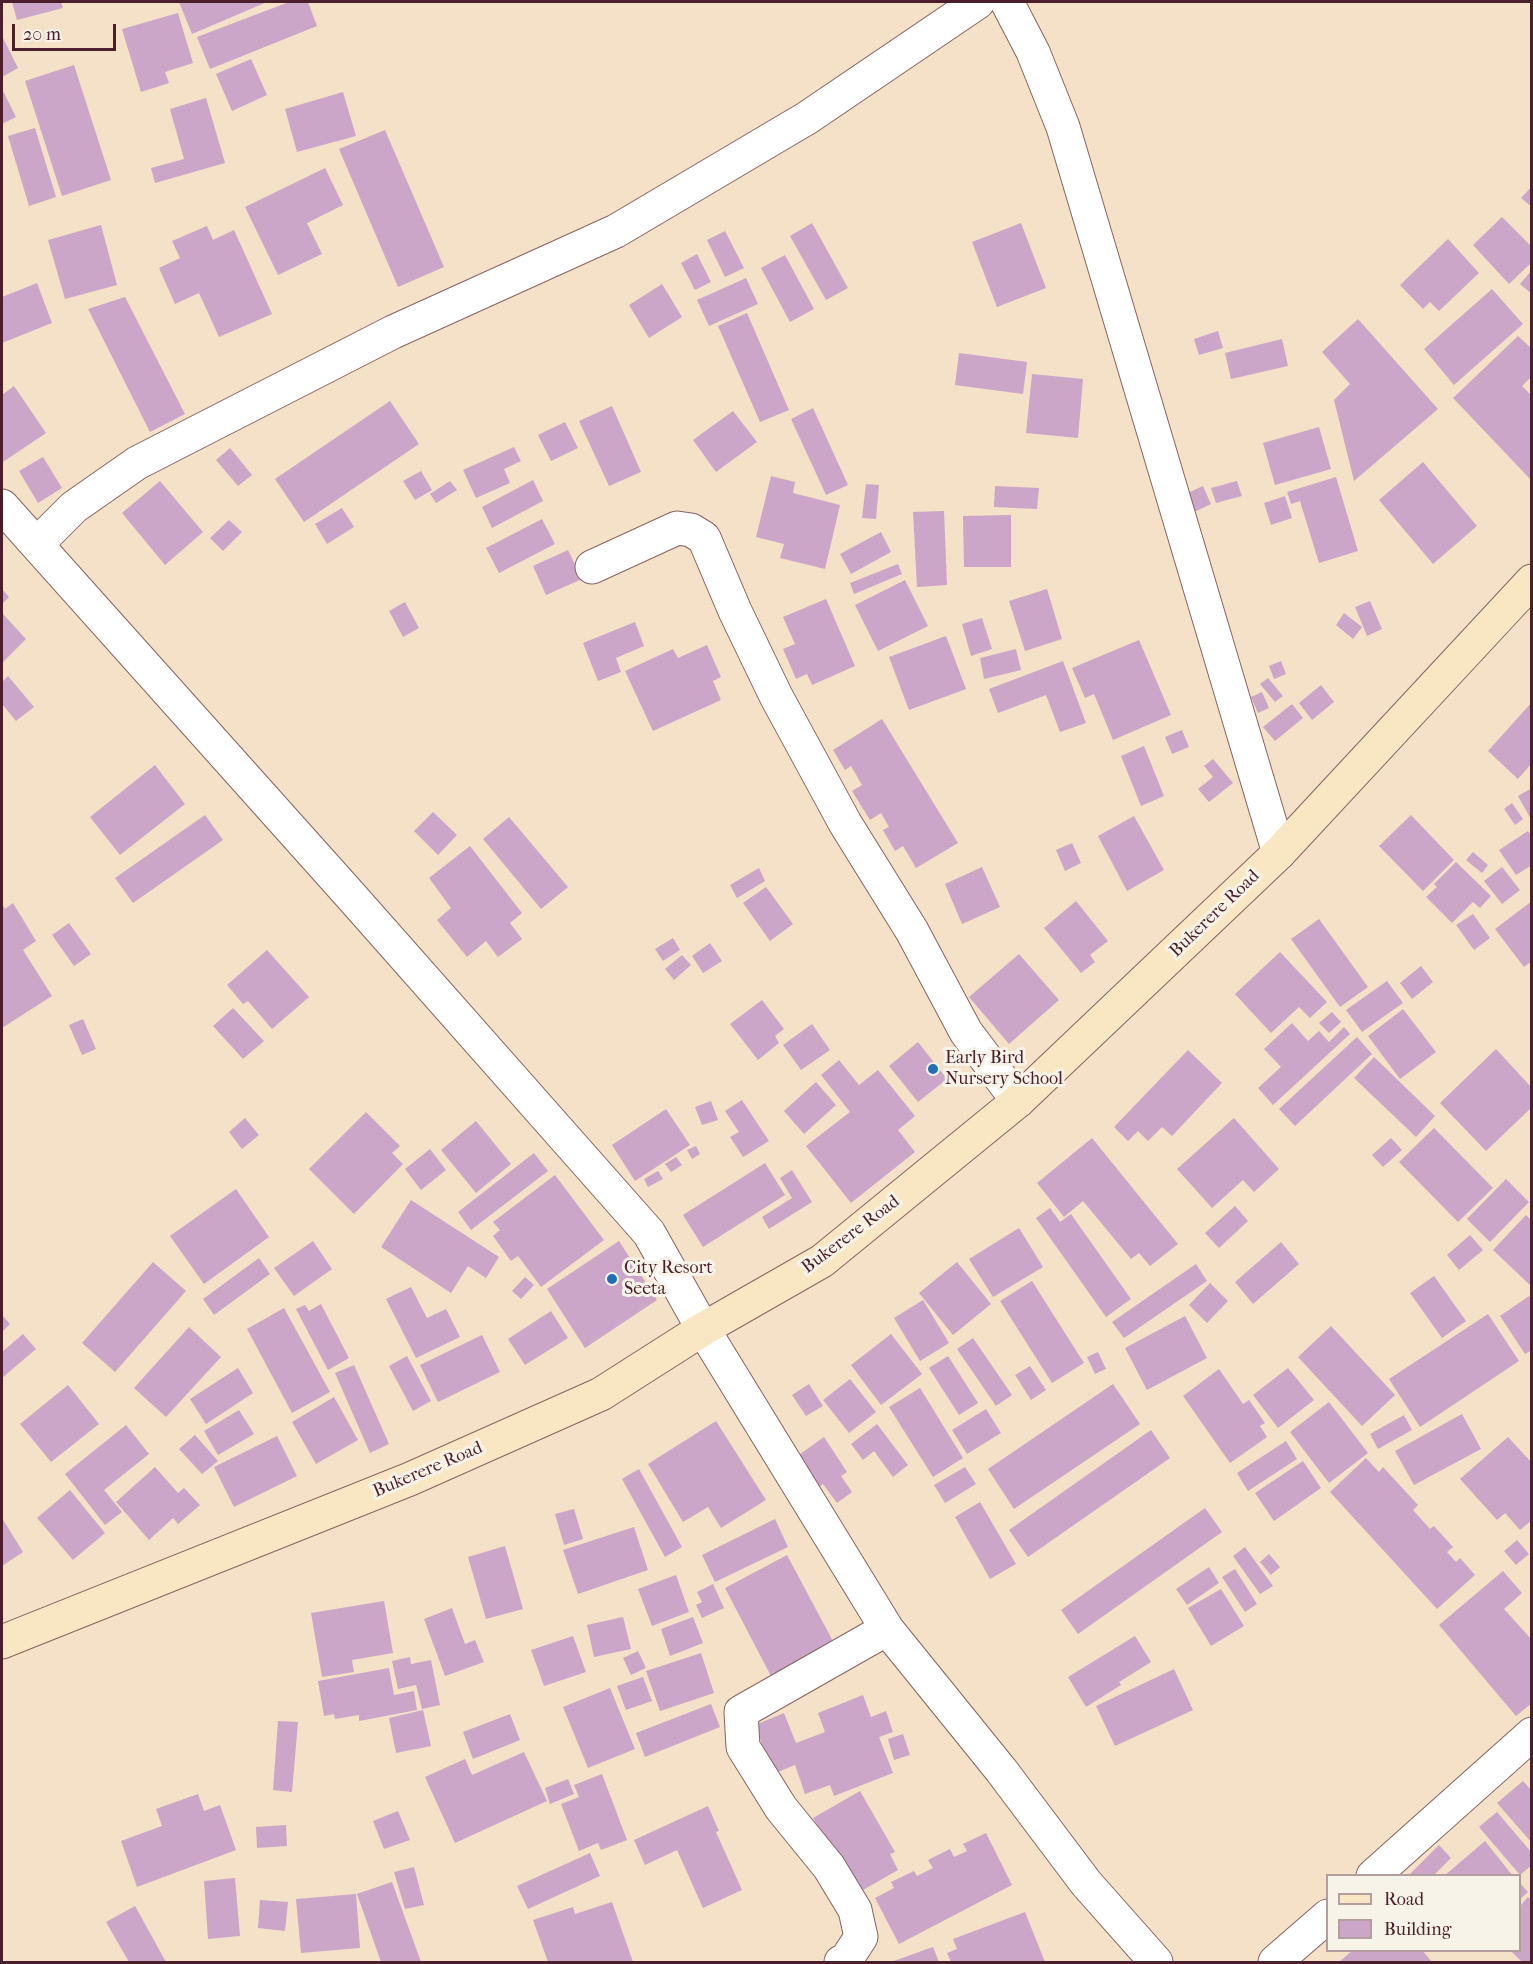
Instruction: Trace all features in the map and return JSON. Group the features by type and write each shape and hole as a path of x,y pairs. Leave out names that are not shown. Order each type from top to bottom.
{"main road":[{"name":"Bukerere Road","path":"2,1642 400,1483 601,1395 703,1329 822,1261 1018,1101 1279,853 1532,581"}],"street":[{"path":"37,544 74,507 137,463 393,333 616,231 807,118 978,2"},
{"path":"1007,2 1033,52 1063,127 1279,853"},
{"path":"2,506 649,1233 703,1329 886,1629 1001,1770 1086,1883 1156,1962"},
{"path":"592,567 677,528 691,530 704,538 735,611 776,696 844,823 912,931 966,1032 1018,1101"},
{"path":"841,1962 846,1960 861,1937 855,1910 830,1867 781,1808 742,1747 741,1712 886,1629"},
{"path":"1374,1874 1532,1734"},
{"path":"1275,1962 1326,1918"}],"building":[{"path":"12,2 61,2 63,8 17,20"},
{"path":"179,2 267,2 192,34"},
{"path":"289,2 308,2 317,26 210,69 197,37"},
{"path":"178,13 193,63 165,72 169,83 141,92 122,29"},
{"path":"2,36 18,68 2,77"},
{"path":"251,59 267,95 232,111 216,74"},
{"path":"74,65 111,180 62,196 25,81"},
{"path":"2,89 16,117 2,124"},
{"path":"343,92 356,136 297,152 285,109"},
{"path":"206,98 225,163 155,183 151,168 184,159 170,109"},
{"path":"35,128 56,197 29,206 8,136"},
{"path":"385,130 444,267 398,287 339,149"},
{"path":"325,168 343,205 307,223 322,254 278,275 245,207"},
{"path":"1532,186 1532,207 1521,198"},
{"path":"1502,217 1532,247 1532,262 1509,284 1473,245"},
{"path":"812,223 848,288 826,300 790,236"},
{"path":"1021,223 1046,288 997,307 972,242"},
{"path":"101,225 117,285 65,299 48,240"},
{"path":"207,226 213,240 234,230 272,314 219,337 199,293 175,304 159,268 180,258 172,241"},
{"path":"725,231 744,268 725,277 707,240"},
{"path":"1448,239 1479,273 1439,311 1430,302 1423,309 1400,285"},
{"path":"697,254 711,282 695,290 681,263"},
{"path":"785,255 814,309 790,322 761,268"},
{"path":"1532,270 1532,294 1520,284"},
{"path":"746,278 758,304 709,326 697,300"},
{"path":"37,283 52,323 2,343 2,297"},
{"path":"662,284 682,317 649,338 629,305"},
{"path":"1492,289 1523,324 1454,385 1424,349"},
{"path":"125,297 185,414 150,432 88,309"},
{"path":"747,313 789,410 760,422 718,326"},
{"path":"1358,319 1438,409 1354,481 1334,400 1350,384 1322,352"},
{"path":"1218,331 1223,348 1199,355 1194,339"},
{"path":"1518,336 1532,349 1532,376 1522,386 1532,396 1532,481 1453,398"},
{"path":"1282,339 1288,366 1231,379 1225,353"},
{"path":"959,353 1027,362 1023,394 955,385"},
{"path":"1032,374 1083,379 1078,438 1026,433"},
{"path":"14,386 46,433 3,462 2,395"},
{"path":"390,401 419,444 304,522 275,479"},
{"path":"612,406 641,472 609,486 579,421"},
{"path":"813,408 848,485 826,495 791,419"},
{"path":"733,411 757,442 716,472 693,440"},
{"path":"565,422 578,448 551,461 538,435"},
{"path":"1319,427 1331,469 1275,485 1263,443"},
{"path":"514,447 521,461 504,469 510,483 476,498 463,470"},
{"path":"230,448 252,475 238,486 216,460"},
{"path":"43,457 62,488 38,503 19,471"},
{"path":"1423,462 1477,526 1433,564 1379,500"},
{"path":"421,471 432,490 415,500 403,481"},
{"path":"771,476 795,482 793,493 840,505 825,569 780,558 784,544 756,537"},
{"path":"1336,477 1358,551 1319,563 1300,501 1291,504 1287,492"},
{"path":"533,480 543,501 492,528 482,507"},
{"path":"160,481 203,532 165,565 122,513"},
{"path":"450,481 457,490 436,503 430,494"},
{"path":"1237,481 1242,496 1216,503 1211,488"},
{"path":"866,484 879,485 876,519 862,518"},
{"path":"995,486 1039,488 1037,509 994,507"},
{"path":"1203,486 1211,504 1186,516 1177,498"},
{"path":"1285,496 1292,518 1271,525 1264,503"},
{"path":"342,508 354,527 327,544 315,524"},
{"path":"944,511 947,585 917,587 913,512"},
{"path":"1011,515 1011,567 964,567 963,516"},
{"path":"542,519 555,544 499,573 486,548"},
{"path":"229,520 242,532 223,551 210,538"},
{"path":"881,532 891,552 851,574 840,554"},
{"path":"568,550 582,579 546,595 533,566"},
{"path":"898,564 902,574 854,594 850,583"},
{"path":"905,580 928,626 878,651 855,605"},
{"path":"2,589 9,597 2,604"},
{"path":"1047,589 1062,639 1025,651 1009,601"},
{"path":"826,599 855,666 812,685 807,674 796,679 783,649 795,644 783,617"},
{"path":"1370,601 1382,629 1367,636 1355,607"},
{"path":"405,602 419,628 403,637 389,611"},
{"path":"2,613 26,639 2,663"},
{"path":"1344,613 1362,627 1353,639 1336,625"},
{"path":"982,618 992,649 971,656 962,624"},
{"path":"635,622 644,646 616,658 621,672 598,681 583,643"},
{"path":"946,636 966,689 909,710 889,657"},
{"path":"1139,640 1171,715 1113,740 1094,694 1085,698 1072,668"},
{"path":"707,645 721,677 713,681 721,700 653,731 625,671 673,649 678,658"},
{"path":"1016,649 1021,670 984,679 980,658"},
{"path":"1063,661 1086,723 1060,732 1046,695 998,713 989,689"},
{"path":"1281,661 1286,674 1274,679 1269,666"},
{"path":"8,676 34,707 16,721 2,704 2,682"},
{"path":"1268,678 1283,696 1275,702 1260,684"},
{"path":"1321,685 1334,702 1312,720 1299,703"},
{"path":"1262,692 1269,708 1258,713 1251,697"},
{"path":"1532,702 1532,763 1518,779 1488,751"},
{"path":"1292,704 1303,718 1275,741 1263,727"},
{"path":"882,719 958,843 916,868 903,846 895,851 883,830 889,827 881,813 870,820 852,791 862,785 851,766 845,770 833,750"},
{"path":"1182,730 1189,747 1172,754 1165,737"},
{"path":"1144,746 1164,796 1141,806 1121,756"},
{"path":"1213,759 1233,783 1209,802 1198,789 1213,777 1204,766"},
{"path":"155,765 185,804 120,855 90,817"},
{"path":"1532,788 1532,821 1518,796"},
{"path":"1512,803 1523,819 1515,825 1504,809"},
{"path":"433,812 457,835 438,855 414,831"},
{"path":"205,815 223,840 133,903 115,878"},
{"path":"1411,815 1454,860 1423,891 1379,846"},
{"path":"1134,816 1164,870 1127,891 1098,836"},
{"path":"509,817 568,887 541,909 483,839"},
{"path":"1528,831 1532,837 1532,865 1516,875 1499,850"},
{"path":"1072,843 1081,863 1065,871 1056,850"},
{"path":"470,846 522,913 510,923 522,939 498,957 486,941 467,957 437,920 451,908 429,878"},
{"path":"1473,852 1488,865 1482,873 1466,860"},
{"path":"1456,862 1491,896 1480,908 1473,902 1452,923 1426,897 1437,887 1434,884"},
{"path":"982,867 1000,907 962,924 945,884"},
{"path":"1502,867 1520,890 1502,904 1484,881"},
{"path":"759,868 765,881 737,898 730,885"},
{"path":"766,887 793,924 770,941 743,903"},
{"path":"1076,901 1108,941 1090,955 1095,962 1081,973 1044,928"},
{"path":"1532,901 1532,961 1524,967 1495,929"},
{"path":"13,903 36,941 23,950 52,996 2,1028 2,904 5,909"},
{"path":"1473,914 1490,938 1474,950 1456,925"},
{"path":"1319,919 1368,987 1340,1007 1291,939"},
{"path":"69,923 91,954 74,966 52,935"},
{"path":"673,938 680,950 663,961 655,949"},
{"path":"710,943 722,961 703,973 692,956"},
{"path":"267,950 309,997 272,1029 248,1001 243,1004 227,985"},
{"path":"1280,952 1327,1002 1310,1018 1299,1007 1271,1033 1235,994"},
{"path":"1019,954 1059,1000 1009,1044 969,997"},
{"path":"682,955 691,965 674,980 665,969"},
{"path":"1421,966 1433,982 1412,999 1400,983"},
{"path":"1387,981 1403,1003 1362,1032 1346,1010"},
{"path":"762,1000 784,1029 775,1036 779,1043 758,1060 730,1024"},
{"path":"233,1008 264,1041 243,1059 213,1026"},
{"path":"1403,1009 1436,1052 1400,1079 1368,1036"},
{"path":"1332,1012 1341,1022 1329,1033 1319,1023"},
{"path":"83,1019 96,1049 82,1055 69,1025"},
{"path":"1292,1023 1308,1041 1319,1031 1329,1042 1344,1027 1350,1034 1273,1105 1258,1088 1281,1067 1264,1049"},
{"path":"812,1024 830,1050 801,1070 783,1045"},
{"path":"1357,1037 1372,1054 1295,1126 1279,1109"},
{"path":"918,1042 947,1079 918,1102 889,1066"},
{"path":"1496,1049 1532,1088 1532,1107 1486,1151 1440,1103"},
{"path":"1188,1050 1222,1083 1172,1136 1162,1127 1148,1141 1138,1131 1128,1141 1114,1127"},
{"path":"1374,1057 1435,1116 1416,1137 1354,1078"},
{"path":"839,1060 859,1085 878,1070 915,1116 898,1130 915,1152 851,1203 806,1146 850,1112 821,1075"},
{"path":"816,1082 836,1105 804,1134 784,1111"},
{"path":"742,1100 769,1141 743,1157 730,1137 739,1132 725,1111"},
{"path":"711,1101 718,1120 702,1125 695,1107"},
{"path":"666,1109 690,1145 635,1181 612,1145"},
{"path":"366,1112 400,1146 392,1153 403,1164 354,1214 309,1169"},
{"path":"245,1118 259,1135 242,1149 229,1132"},
{"path":"1234,1118 1279,1169 1254,1192 1243,1180 1212,1208 1177,1169"},
{"path":"476,1121 511,1164 476,1193 441,1150"},
{"path":"1434,1128 1493,1188 1458,1222 1399,1162"},
{"path":"1092,1138 1178,1244 1150,1266 1139,1253 1131,1259 1083,1201 1064,1217 1037,1183"},
{"path":"1391,1138 1402,1150 1383,1167 1372,1155"},
{"path":"696,1146 700,1154 692,1159 687,1150"},
{"path":"430,1149 446,1170 421,1190 405,1169"},
{"path":"534,1153 548,1171 471,1230 458,1212"},
{"path":"676,1157 682,1165 671,1172 665,1164"},
{"path":"765,1163 785,1195 703,1247 683,1215"},
{"path":"792,1170 812,1202 769,1229 762,1217 792,1198 780,1178"},
{"path":"658,1171 663,1179 648,1187 644,1179"},
{"path":"555,1175 604,1240 541,1287 518,1256 511,1261 493,1236 500,1230 493,1222"},
{"path":"1506,1179 1529,1202 1490,1242 1467,1219"},
{"path":"236,1189 269,1237 204,1284 170,1236"},
{"path":"411,1200 499,1257 486,1278 468,1266 451,1293 381,1247"},
{"path":"1235,1206 1248,1221 1219,1248 1205,1233"},
{"path":"1050,1208 1060,1222 1071,1214 1131,1299 1106,1317 1036,1218"},
{"path":"1526,1215 1532,1221 1532,1287 1493,1250"},
{"path":"1019,1228 1043,1267 993,1297 969,1259"},
{"path":"1470,1235 1483,1250 1459,1270 1447,1255"},
{"path":"313,1241 332,1269 294,1296 274,1268"},
{"path":"619,1241 657,1300 585,1348 547,1289"},
{"path":"1281,1242 1299,1264 1253,1304 1235,1282"},
{"path":"259,1258 270,1274 214,1315 203,1299"},
{"path":"153,1262 186,1291 115,1372 82,1343"},
{"path":"957,1262 991,1304 953,1335 919,1293"},
{"path":"1196,1264 1207,1281 1124,1338 1112,1322"},
{"path":"1434,1276 1466,1321 1442,1338 1410,1293"},
{"path":"525,1277 534,1285 521,1299 512,1291"},
{"path":"1032,1281 1084,1363 1052,1383 1000,1301"},
{"path":"1210,1283 1228,1301 1207,1323 1189,1305"},
{"path":"411,1287 427,1318 446,1309 460,1337 416,1358 386,1299"},
{"path":"1529,1296 1532,1299 1532,1350 1525,1354 1500,1316"},
{"path":"923,1300 949,1343 920,1361 894,1318"},
{"path":"321,1304 349,1358 328,1370 296,1309 305,1305 309,1311"},
{"path":"284,1308 330,1392 292,1413 247,1329"},
{"path":"551,1311 568,1338 525,1365 508,1339"},
{"path":"1488,1314 1519,1361 1420,1427 1389,1379"},
{"path":"2,1315 10,1324 2,1332"},
{"path":"1185,1316 1207,1358 1147,1390 1125,1348"},
{"path":"1331,1326 1395,1395 1362,1426 1298,1357"},
{"path":"189,1327 221,1357 166,1417 134,1388"},
{"path":"23,1334 36,1349 2,1378 2,1352"},
{"path":"891,1334 922,1374 881,1405 851,1365"},
{"path":"482,1335 500,1372 438,1402 420,1365"},
{"path":"973,1338 1012,1395 996,1406 957,1349"},
{"path":"1098,1352 1106,1369 1095,1374 1087,1357"},
{"path":"407,1356 431,1401 413,1411 389,1366"},
{"path":"948,1356 978,1403 959,1415 929,1368"},
{"path":"354,1365 389,1444 370,1453 335,1373"},
{"path":"1030,1366 1046,1390 1031,1400 1015,1375"},
{"path":"238,1368 253,1393 206,1424 190,1399"},
{"path":"1288,1368 1314,1400 1278,1428 1253,1395"},
{"path":"1219,1369 1243,1404 1249,1400 1265,1423 1260,1426 1267,1437 1230,1463 1183,1396"},
{"path":"850,1379 876,1412 849,1433 823,1400"},
{"path":"809,1384 823,1406 806,1416 792,1395"},
{"path":"1113,1384 1140,1424 1014,1509 988,1469"},
{"path":"68,1385 99,1424 51,1462 20,1424"},
{"path":"920,1388 963,1458 933,1477 889,1407"},
{"path":"334,1397 358,1440 316,1464 292,1422"},
{"path":"1329,1402 1368,1453 1329,1483 1290,1432"},
{"path":"986,1409 1001,1433 967,1454 952,1430"},
{"path":"239,1410 254,1434 218,1455 204,1431"},
{"path":"1462,1414 1481,1449 1414,1485 1395,1451"},
{"path":"1404,1415 1412,1430 1378,1449 1370,1434"},
{"path":"716,1421 766,1500 721,1528 708,1507 683,1522 648,1464"},
{"path":"877,1424 908,1465 893,1477 874,1451 863,1460 851,1444"},
{"path":"126,1425 149,1454 104,1490 122,1512 105,1525 65,1474"},
{"path":"1151,1430 1170,1458 1028,1557 1009,1530"},
{"path":"195,1435 218,1461 202,1474 179,1449"},
{"path":"277,1436 297,1476 234,1507 214,1467"},
{"path":"824,1437 847,1472 841,1476 852,1492 837,1503 823,1484 818,1488 796,1457"},
{"path":"1508,1437 1532,1463 1532,1520 1520,1530 1505,1513 1497,1520 1460,1479"},
{"path":"1286,1441 1297,1459 1248,1491 1237,1473"},
{"path":"1366,1458 1379,1472 1383,1467 1418,1505 1413,1510 1430,1529 1434,1526 1453,1547 1447,1552 1456,1562 1460,1558 1475,1575 1437,1609 1330,1492"},
{"path":"1303,1461 1321,1488 1274,1521 1255,1493"},
{"path":"155,1467 178,1493 184,1488 200,1505 178,1524 173,1518 149,1540 116,1502"},
{"path":"965,1467 976,1484 945,1503 934,1485"},
{"path":"639,1469 682,1547 665,1557 622,1479"},
{"path":"70,1490 105,1533 73,1560 37,1518"},
{"path":"980,1502 1016,1564 990,1579 955,1517"},
{"path":"1205,1508 1222,1532 1078,1634 1061,1610"},
{"path":"574,1509 583,1539 564,1545 555,1514"},
{"path":"2,1518 23,1552 2,1566"},
{"path":"775,1519 788,1547 715,1582 702,1555"},
{"path":"634,1527 648,1570 578,1594 563,1550"},
{"path":"1517,1540 1529,1554 1516,1565 1504,1551"},
{"path":"505,1546 523,1609 486,1619 468,1557"},
{"path":"1245,1547 1273,1586 1260,1594 1233,1556"},
{"path":"1269,1554 1280,1567 1271,1575 1260,1562"},
{"path":"787,1555 835,1645 772,1678 725,1588"},
{"path":"1209,1567 1219,1583 1187,1605 1176,1589"},
{"path":"1235,1569 1257,1604 1245,1612 1222,1577"},
{"path":"1503,1571 1522,1593 1504,1609 1532,1640 1532,1703 1516,1716 1439,1625"},
{"path":"676,1575 689,1612 652,1626 638,1589"},
{"path":"713,1584 724,1608 702,1618 696,1605 702,1602 697,1592"},
{"path":"1221,1589 1244,1626 1211,1646 1188,1608"},
{"path":"384,1601 393,1653 352,1660 354,1672 322,1677 311,1613"},
{"path":"452,1608 465,1644 475,1640 484,1662 445,1676 424,1619"},
{"path":"623,1617 631,1649 594,1657 587,1625"},
{"path":"693,1617 703,1643 670,1656 661,1629"},
{"path":"573,1636 586,1672 544,1686 531,1650"},
{"path":"1135,1636 1151,1662 1119,1682 1121,1685 1086,1707 1068,1677"},
{"path":"638,1651 646,1668 631,1675 623,1658"},
{"path":"701,1653 714,1693 660,1711 646,1671"},
{"path":"410,1657 411,1664 431,1660 440,1705 422,1709 416,1685 398,1689 392,1661"},
{"path":"389,1668 394,1695 414,1691 417,1710 359,1721 359,1715 335,1719 334,1714 324,1716 318,1681"},
{"path":"1174,1669 1193,1710 1115,1746 1096,1706"},
{"path":"643,1677 652,1701 626,1710 617,1686"},
{"path":"610,1688 635,1749 588,1768 563,1707"},
{"path":"863,1695 871,1717 886,1711 893,1732 879,1737 893,1773 834,1796 830,1785 805,1794 795,1765 773,1774 755,1725 784,1713 796,1743 825,1732 818,1713"},
{"path":"711,1704 720,1727 645,1757 636,1733"},
{"path":"423,1710 431,1746 396,1753 389,1718"},
{"path":"510,1714 520,1740 473,1759 463,1732"},
{"path":"278,1721 298,1722 292,1792 273,1790"},
{"path":"903,1734 910,1755 894,1760 888,1739"},
{"path":"524,1752 547,1801 455,1843 425,1777 465,1759 472,1775"},
{"path":"602,1774 627,1840 601,1850 598,1843 579,1851 561,1804 579,1797 574,1785"},
{"path":"568,1779 574,1794 550,1804 545,1788"},
{"path":"1523,1781 1532,1791 1532,1843 1497,1803"},
{"path":"860,1791 895,1852 890,1854 898,1870 856,1894 813,1818"},
{"path":"198,1794 204,1811 220,1805 236,1850 137,1887 121,1841 162,1826 156,1809"},
{"path":"708,1806 719,1831 716,1832 742,1890 703,1908 677,1850 645,1865 634,1840"},
{"path":"398,1811 410,1840 384,1849 373,1821"},
{"path":"1497,1812 1532,1853 1532,1865 1519,1874 1479,1827"},
{"path":"286,1825 287,1846 257,1848 256,1827"},
{"path":"986,1833 1012,1885 899,1944 875,1898 894,1888 891,1882 914,1871 917,1876 933,1868 928,1860 950,1849 954,1857 967,1851 963,1844"},
{"path":"1485,1841 1511,1874 1446,1874"},
{"path":"1439,1845 1451,1858 1435,1874 1410,1874"},
{"path":"590,1853 600,1876 528,1909 517,1886"},
{"path":"414,1867 424,1905 405,1909 394,1872"},
{"path":"235,1878 240,1936 208,1939 204,1881"},
{"path":"392,1882 421,1962 381,1962 357,1894"},
{"path":"1521,1884 1528,1892 1521,1898"},
{"path":"356,1894 360,1948 301,1953 296,1899"},
{"path":"1528,1897 1532,1901 1532,1962 1522,1962 1512,1952 1521,1952 1521,1905"},
{"path":"260,1900 288,1902 285,1931 258,1928"},
{"path":"612,1902 633,1962 548,1962 533,1920 573,1907 575,1914"},
{"path":"135,1906 166,1962 129,1962 106,1922"},
{"path":"1025,1912 1045,1962 951,1962 947,1953 957,1949 953,1939"},
{"path":"933,1947 939,1962 891,1962"},
{"path":"1351,1952 1424,1952 1432,1962 1339,1962"}],"place":[{"name":"Early Bird Nursery School","path":"933,1069"},
{"name":"City Resort Seeta","path":"612,1279"}]}
